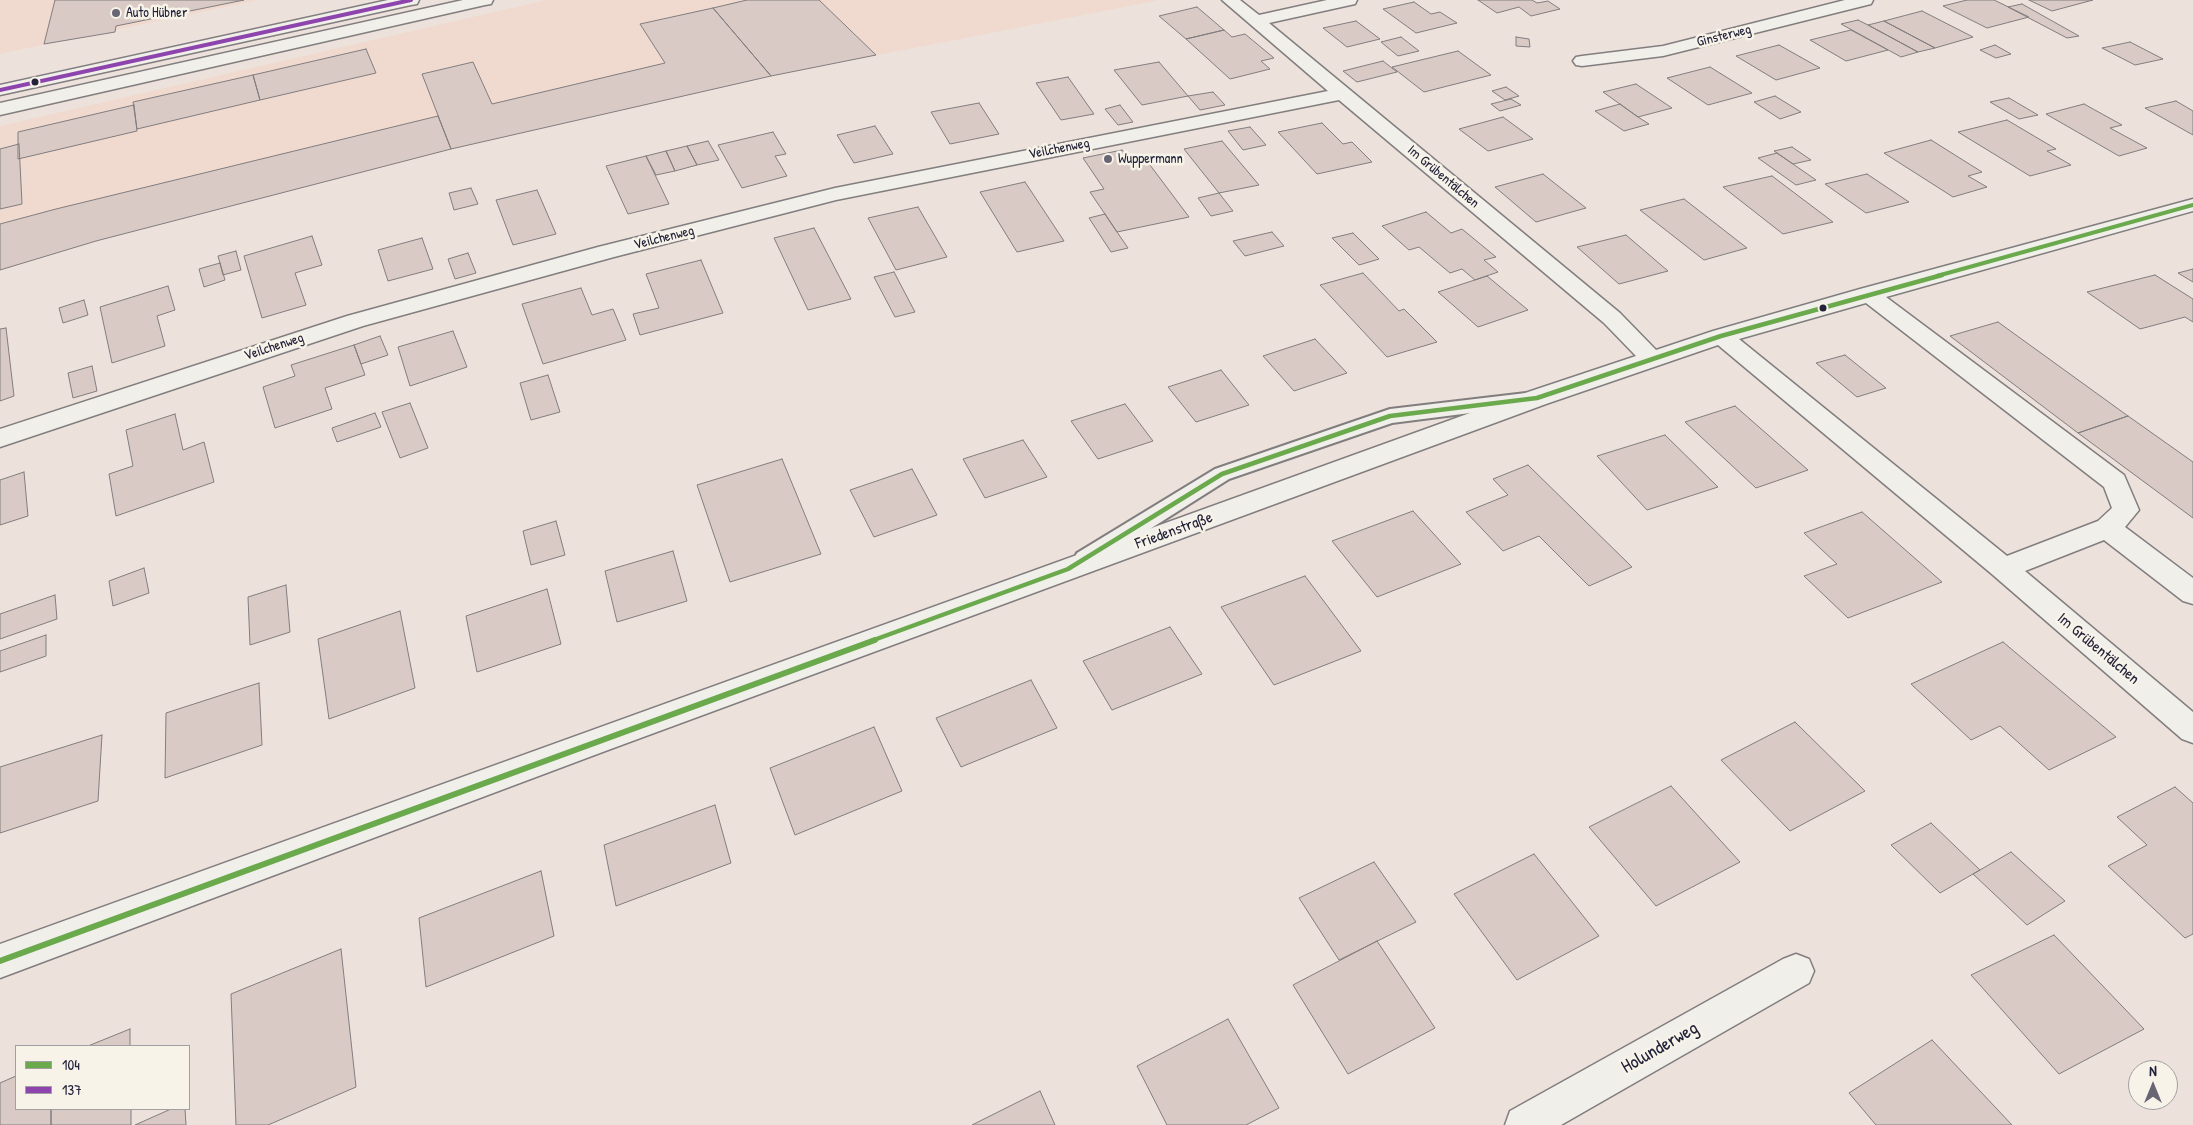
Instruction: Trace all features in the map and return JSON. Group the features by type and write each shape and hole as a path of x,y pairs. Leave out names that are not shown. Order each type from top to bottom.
{"street":[{"path":"0,90 411,0"},
{"path":"0,109 485,0"},
{"name":"Im Grübentälchen","path":"1230,0 1258,21 1342,94 1612,318 1652,359"},
{"path":"1258,21 1349,0"},
{"name":"Ginsterweg","path":"1582,61 1663,51 1864,0"},
{"name":"Veilchenweg","path":"0,438 355,321 616,250 835,194 1342,94"},
{"name":"Friedenstraße","path":"0,961 1537,398 1721,336 2193,205"},
{"path":"1868,294 2115,482 2126,510 2107,528 2003,568"},
{"name":"Im Grübentälchen","path":"1721,336 2003,568 2193,730"},
{"path":"2107,528 2193,593"},
{"name":"Holunderweg","path":"1524,1125 1796,971"}],"lane":[{"path":"1068,569 1222,474 1390,416 1537,398"}],"shaded area":[{"path":"0,0 259,0 0,54"},
{"path":"546,0 1160,0 771,76 451,149 96,241 0,270 0,126"}],"building":[{"name":"Auto Hübner","path":"55,0 244,0 116,26 115,32 44,44"},
{"path":"747,0 819,0 876,55 771,76 713,8"},
{"path":"1478,0 1532,0 1537,3 1548,1 1560,9 1531,16 1519,7 1497,13"},
{"path":"1967,0 1994,0 2029,17 1987,28 1943,6"},
{"path":"2029,0 2093,0 2052,11"},
{"path":"1414,2 1431,14 1440,12 1457,23 1416,33 1383,9"},
{"path":"2022,4 2079,36 2067,38 2008,7"},
{"path":"1197,7 1224,30 1186,39 1159,16"},
{"path":"713,8 771,76 451,149 422,74 473,62 492,104 665,63 640,24"},
{"path":"1922,11 1973,37 1935,48 1884,21"},
{"path":"1858,20 1918,52 1901,57 1841,24"},
{"path":"1356,21 1380,39 1347,47 1323,28"},
{"path":"1884,21 1935,48 1918,52 1868,25"},
{"path":"1224,30 1232,37 1245,34 1274,58 1261,61 1270,69 1230,79 1186,39"},
{"path":"1851,30 1888,50 1846,61 1810,40"},
{"path":"1401,37 1419,51 1398,56 1381,42"},
{"path":"1516,37 1529,39 1530,47 1516,46"},
{"path":"2130,42 2163,59 2135,65 2102,48"},
{"path":"1779,45 1820,68 1776,80 1736,56"},
{"path":"1995,45 2011,54 1996,58 1980,50"},
{"path":"366,49 376,73 260,100 253,75"},
{"path":"1458,51 1491,75 1424,92 1392,67"},
{"path":"1383,61 1397,72 1357,82 1343,71"},
{"path":"1159,62 1188,96 1142,105 1114,70"},
{"path":"1710,67 1752,93 1708,105 1667,78"},
{"path":"253,75 260,100 137,129 133,102"},
{"path":"1068,77 1094,114 1061,120 1036,83"},
{"path":"1636,84 1672,108 1638,117 1603,92"},
{"path":"1506,87 1519,96 1505,100 1492,91"},
{"path":"1213,92 1225,105 1200,110 1188,96"},
{"path":"1775,96 1801,112 1780,119 1754,102"},
{"path":"2009,98 2038,115 2019,119 1990,102"},
{"path":"1511,99 1521,105 1500,111 1491,104"},
{"path":"2176,101 2193,111 2193,135 2145,108"},
{"path":"979,103 999,134 950,144 931,112"},
{"path":"1620,104 1649,124 1624,131 1595,111"},
{"path":"2084,104 2122,125 2110,128 2147,148 2119,156 2046,114"},
{"path":"134,105 137,131 18,159 18,132"},
{"path":"1120,105 1133,122 1118,125 1105,109"},
{"path":"438,116 451,149 96,241 0,270 0,224"},
{"path":"1503,117 1533,139 1488,151 1459,129"},
{"path":"2007,120 2056,149 2047,151 2071,165 2030,176 1958,132"},
{"path":"1322,123 1343,144 1352,142 1372,162 1317,174 1278,132"},
{"path":"875,126 893,154 854,163 837,135"},
{"path":"1250,127 1266,145 1243,150 1228,131"},
{"path":"773,132 786,154 775,156 787,176 742,188 718,145"},
{"path":"1931,140 1982,172 1968,176 1987,187 1953,197 1884,153"},
{"path":"708,141 719,160 697,165 687,146"},
{"path":"1222,141 1259,185 1219,193 1184,149"},
{"path":"19,144 22,204 0,209 0,149"},
{"path":"687,146 697,165 675,171 666,151"},
{"path":"1792,147 1811,160 1793,164 1774,151"},
{"path":"1122,150 1132,164 1147,161 1189,217 1117,232 1090,192 1104,189 1083,158"},
{"path":"666,151 675,171 656,175 646,156"},
{"path":"1777,153 1816,180 1796,185 1758,158"},
{"path":"646,156 669,204 628,214 606,166"},
{"path":"1543,174 1586,208 1536,222 1495,187"},
{"path":"1867,174 1909,202 1866,213 1825,184"},
{"path":"1772,176 1833,222 1783,234 1723,187"},
{"path":"1025,182 1064,241 1017,252 980,192"},
{"path":"471,188 478,204 454,210 449,193"},
{"path":"537,190 556,234 513,245 496,200"},
{"path":"1219,193 1233,211 1211,216 1198,198"},
{"path":"1684,199 1747,248 1704,260 1640,210"},
{"path":"918,207 947,257 896,270 868,218"},
{"path":"1426,212 1451,233 1462,229 1496,257 1484,260 1498,272 1475,280 1462,269 1450,273 1419,247 1409,250 1382,226"},
{"path":"1105,214 1128,248 1111,252 1089,218"},
{"path":"814,228 851,299 808,310 774,238"},
{"path":"1272,232 1284,246 1245,256 1233,241"},
{"path":"1353,233 1379,259 1359,265 1332,238"},
{"path":"1626,235 1668,271 1619,284 1577,247"},
{"path":"312,236 322,265 295,273 306,305 262,318 244,256"},
{"path":"422,238 433,269 388,281 378,250"},
{"path":"236,251 241,270 223,275 218,256"},
{"path":"468,253 476,273 455,279 448,259"},
{"path":"701,260 723,313 640,335 633,314 659,308 646,274"},
{"path":"220,263 225,280 204,287 199,269"},
{"path":"2193,269 2193,282 2178,273"},
{"path":"894,272 915,312 895,317 874,277"},
{"path":"1363,273 1399,311 1404,309 1437,342 1387,357 1320,285"},
{"path":"2155,275 2193,299 2193,322 2185,317 2140,329 2087,292"},
{"path":"1487,276 1528,310 1478,327 1438,292"},
{"path":"168,286 175,310 157,316 165,346 112,363 100,307"},
{"path":"581,288 592,315 613,309 626,340 543,364 522,304"},
{"path":"84,300 88,315 63,323 59,308"},
{"path":"1998,322 2128,416 2078,433 1950,336"},
{"path":"6,328 14,396 0,401 0,329"},
{"path":"453,331 467,367 410,386 398,347"},
{"path":"380,336 388,355 361,364 354,345"},
{"path":"1315,339 1347,373 1294,391 1263,356"},
{"path":"354,345 365,375 325,388 332,409 275,428 263,387 295,376 291,365"},
{"path":"1845,355 1886,388 1857,397 1816,363"},
{"path":"92,366 97,391 73,398 68,373"},
{"path":"1221,370 1249,405 1196,422 1168,387"},
{"path":"548,375 560,412 531,420 520,383"},
{"path":"410,403 428,448 400,458 382,412"},
{"path":"1125,404 1153,441 1098,459 1071,421"},
{"path":"1735,406 1808,470 1756,488 1685,422"},
{"path":"375,413 381,427 337,442 332,428"},
{"path":"175,414 183,450 204,442 214,482 116,516 109,474 133,466 126,430"},
{"path":"2128,416 2193,462 2193,518 2078,433"},
{"path":"1665,435 1718,487 1647,510 1597,456"},
{"path":"1023,440 1047,477 985,498 963,459"},
{"path":"782,459 821,554 730,582 697,485"},
{"path":"1528,465 1632,567 1589,586 1539,536 1503,551 1466,512 1508,495 1493,479"},
{"path":"912,469 937,515 874,537 850,490"},
{"path":"24,472 28,516 0,525 0,480"},
{"path":"1413,511 1461,564 1377,597 1332,541"},
{"path":"1862,512 1942,582 1848,618 1804,576 1837,564 1804,533"},
{"path":"556,521 565,555 531,565 523,531"},
{"path":"673,551 687,601 617,622 605,571"},
{"path":"144,568 149,593 113,606 109,581"},
{"path":"1305,576 1361,651 1274,685 1221,607"},
{"path":"286,585 290,632 250,645 248,597"},
{"path":"547,589 561,644 477,672 466,616"},
{"path":"55,595 57,619 0,639 0,614"},
{"path":"400,611 415,688 329,719 318,639"},
{"path":"1170,627 1202,674 1112,710 1083,661"},
{"path":"46,635 46,656 0,672 0,651"},
{"path":"2003,642 2116,737 2049,770 2000,726 1971,740 1911,684"},
{"path":"1031,680 1057,728 961,767 936,718"},
{"path":"259,683 262,745 165,778 166,713"},
{"path":"1795,722 1865,791 1790,831 1721,760"},
{"path":"874,727 902,791 795,835 770,768"},
{"path":"102,735 98,801 0,833 0,767"},
{"path":"1671,786 1740,862 1656,906 1589,827"},
{"path":"2175,787 2193,803 2193,934 2185,938 2108,866 2147,845 2117,817"},
{"path":"715,805 731,863 616,906 604,845"},
{"path":"1931,823 1980,870 1940,893 1891,845"},
{"path":"2011,852 2065,901 2027,925 1973,874"},
{"path":"1534,854 1599,936 1517,980 1454,894"},
{"path":"1374,862 1416,922 1339,960 1299,898"},
{"path":"541,871 554,936 426,987 419,918"},
{"path":"2054,935 2144,1029 2059,1074 1971,975"},
{"path":"1377,941 1435,1028 1348,1074 1293,985"},
{"path":"341,949 356,1087 268,1125 236,1125 231,994"},
{"path":"1228,1019 1279,1108 1246,1125 1167,1125 1137,1066"},
{"path":"130,1029 130,1045 90,1045"},
{"path":"1932,1040 2012,1125 1876,1125 1849,1093"},
{"path":"15,1076 15,1110 51,1110 51,1125 0,1125 0,1083"},
{"path":"1040,1091 1055,1125 972,1125"},
{"path":"51,1110 131,1110 131,1125 51,1125"},
{"path":"169,1110 185,1110 186,1125 135,1125"}],"transit line":[{"name":"137","path":"0,90 411,0"},
{"name":"104","path":"0,961 1068,569 1222,474 1390,416 1537,398 1721,336 2193,205"}],"place":[{"name":"Auto Hübner","path":"116,13"},
{"name":"Wuppermann","path":"1108,159"}]}
